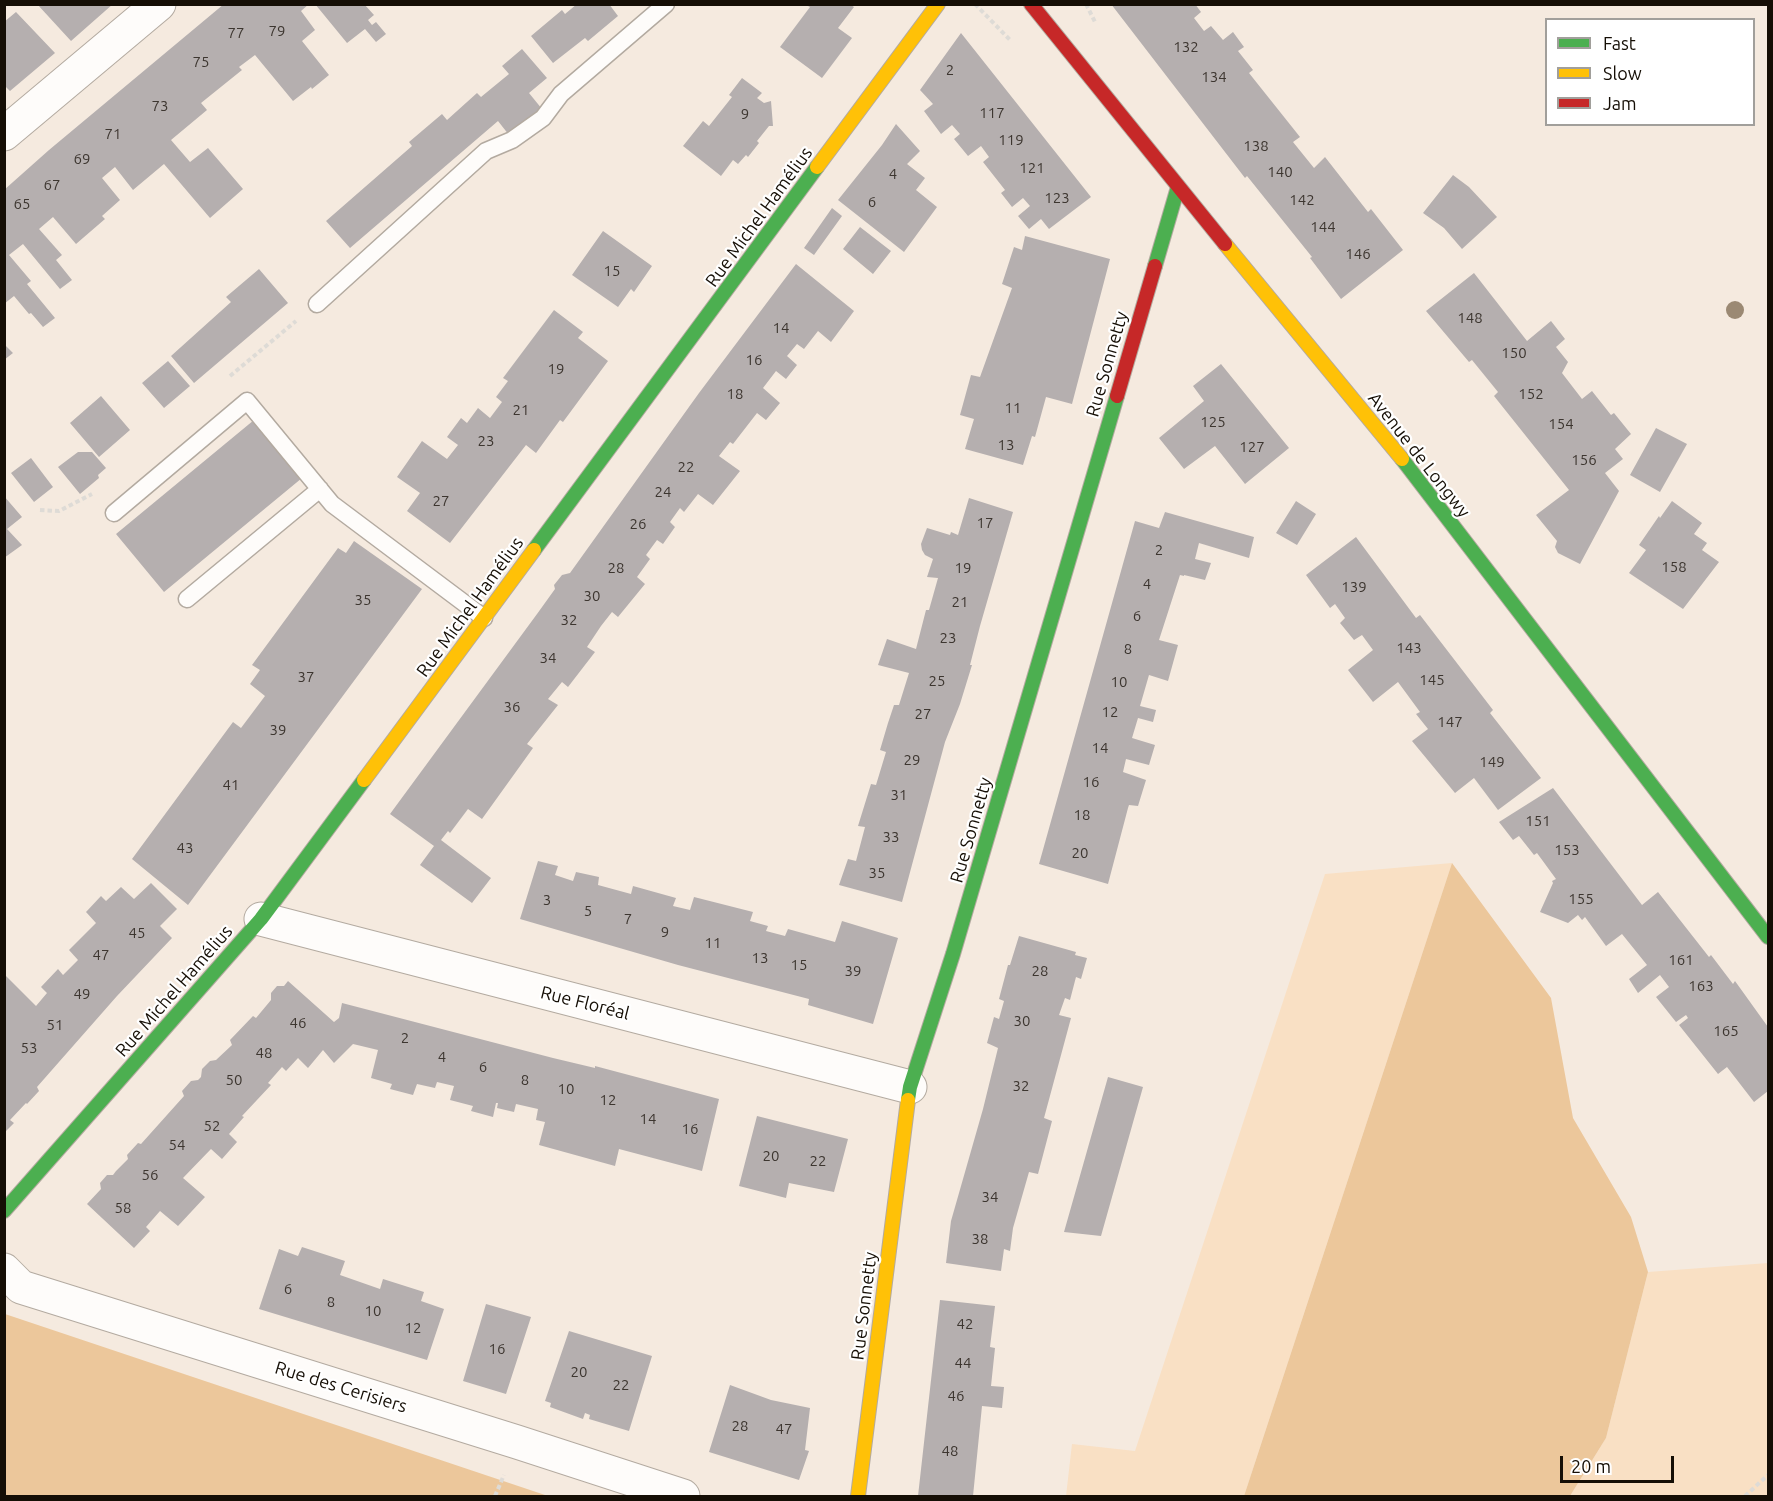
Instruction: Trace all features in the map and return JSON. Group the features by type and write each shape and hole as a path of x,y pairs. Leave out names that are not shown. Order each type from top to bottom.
{"street":[{"path":"4,134 159,4"},
{"name":"Rue Michel Hamélius","path":"4,1211 261,919 938,4"},
{"name":"Avenue de Longwy","path":"1031,4 1409,468 1768,937"},
{"name":"Rue Sonnetty","path":"858,1497 910,1087 953,954 1178,187"},
{"name":"Rue Floréal","path":"261,919 910,1087"},
{"name":"Rue des Cerisiers","path":"4,1270 21,1287 506,1438 683,1497"}],"lane":[{"path":"317,303 486,152 512,140 543,118 561,94 666,4"},
{"path":"114,513 247,401 332,504 484,618"},
{"path":"187,599 320,489"}],"path":[{"path":"1744,1497 1768,1475"}],"shaded area":[{"path":"1452,863 1244,1496 1066,1496 1072,1444 1135,1451 1325,874"},
{"path":"1452,863 1551,998 1573,1118 1631,1217 1648,1272 1606,1438 1570,1496 1244,1496"},
{"path":"1768,1263 1768,1496 1570,1496 1606,1438 1648,1272"},
{"path":"5,1314 548,1496 5,1496"}],"building":[{"path":"37,4 113,4 71,41"},
{"path":"224,4 309,4 301,11 315,30 302,41 329,75 293,101 255,55 239,67 242,70 201,103 207,110 171,140 190,162 208,148 243,189 210,218 164,164 133,190 115,167 102,178 120,200 102,216 105,219 76,244 53,217 39,229 62,255 56,260 72,280 60,289 23,244 9,255 31,281 27,284 55,318 43,327 14,296 4,304 4,190"},
{"path":"315,4 364,4 374,15 368,20 372,25 376,22 386,34 376,42 365,29 347,43"},
{"path":"577,4 609,4 618,16 588,41 585,38 553,63 531,36 562,10 565,14"},
{"path":"1111,4 1195,4 1201,12 1194,18 1204,31 1211,26 1223,40 1233,32 1244,47 1238,51 1253,70 1249,73 1300,137 1293,142 1314,168 1325,157 1368,212 1371,209 1403,250 1341,299 1310,258 1312,257 1247,176 1245,178"},
{"path":"806,5 851,5 854,7 838,28 852,38 822,78 780,47 810,7"},
{"path":"16,12 55,53 10,91 4,85 4,22"},
{"path":"961,33 1091,197 1049,229 1041,219 1029,229 1018,216 1030,206 1023,198 1012,207 1001,193 1005,190 983,162 989,157 981,146 968,156 954,139 960,134 952,125 941,134 924,111 933,104 920,90"},
{"path":"522,49 547,78 529,93 542,109 509,135 498,121 350,248 326,221 412,146 409,142 442,114 447,120 477,93 481,97 509,74 502,66"},
{"path":"742,78 762,93 757,98 764,103 771,101 773,126 769,126 748,157 746,155 738,164 733,160 721,176 683,146 703,121 709,126 732,97 729,95"},
{"path":"896,124 920,151 907,164 925,178 916,190 937,207 904,252 838,200"},
{"path":"1453,175 1469,187 1497,217 1462,249 1444,228 1423,213"},
{"path":"832,208 842,216 814,255 804,248"},
{"path":"860,227 891,251 873,274 843,249"},
{"path":"603,231 652,266 634,292 631,289 618,307 572,275"},
{"path":"1025,236 1110,259 1072,404 1046,397 1035,437 1032,436 1023,465 965,449 974,419 960,415 971,375 980,377 1012,288 1002,284 1014,247 1022,250"},
{"path":"796,264 854,311 831,342 818,331 804,349 797,344 787,356 797,365 786,379 776,371 763,388 780,403 766,420 757,413 733,444 730,442 719,456 740,471 713,505 698,494 684,512 680,508 670,522 675,527 663,544 657,540 646,555 650,559 637,577 645,584 618,617 612,612 601,626 587,647 595,652 568,687 562,682 548,699 558,705 527,744 533,748 482,819 468,809 450,833 448,831 441,840 491,878 472,903 420,865 434,846 390,814 555,589 554,585 562,575 570,573 699,393"},
{"path":"259,269 288,303 194,383 171,356 231,302 226,297"},
{"path":"1474,273 1527,341 1551,321 1565,339 1556,347 1568,362 1562,373 1582,399 1592,391 1611,415 1614,413 1631,434 1615,449 1623,459 1605,473 1619,491 1580,564 1558,553 1555,547 1557,541 1536,515 1569,490 1494,396 1498,392 1472,360 1469,362 1426,311"},
{"path":"554,310 583,332 578,338 608,361 563,422 560,420 536,453 526,445 450,543 407,511 420,493 397,477 422,441 447,459 458,445 447,437 461,418 467,423 478,408 490,418 502,402 496,397 508,381 503,378"},
{"path":"4,344 13,353 4,360"},
{"path":"168,361 190,386 164,408 142,383"},
{"path":"1221,364 1289,448 1245,484 1215,446 1184,469 1159,438 1204,401 1193,386"},
{"path":"101,396 130,430 99,457 70,423"},
{"path":"254,420 302,478 164,592 116,534"},
{"path":"1656,428 1687,444 1660,492 1630,475"},
{"path":"78,452 92,452 106,468 98,475 99,478 80,494 58,467"},
{"path":"31,458 53,487 34,502 11,473"},
{"path":"4,496 22,517 7,529 22,545 4,558"},
{"path":"969,498 1013,512 980,626 970,665 972,665 945,742 902,902 839,885 848,859 856,861 865,827 858,826 871,784 876,785 886,752 880,750 894,705 899,705 909,673 878,665 887,639 916,649 926,610 929,610 938,578 927,577 933,559 925,555 921,544 927,528 958,535"},
{"path":"1296,501 1316,514 1297,545 1276,533"},
{"path":"1672,501 1702,523 1694,534 1707,543 1702,550 1719,562 1683,609 1629,573 1646,550 1639,545"},
{"path":"1165,512 1254,537 1249,558 1199,543 1195,559 1211,563 1205,580 1180,575 1159,640 1178,645 1168,681 1149,675 1140,706 1156,710 1153,722 1138,718 1132,738 1155,745 1149,765 1126,759 1123,772 1146,780 1138,806 1129,805 1108,884 1039,864 1135,521 1159,528"},
{"path":"1356,537 1416,618 1420,615 1493,710 1490,713 1541,778 1498,810 1474,778 1455,793 1412,741 1428,729 1416,714 1420,712 1398,682 1373,702 1348,670 1373,650 1362,635 1354,640 1340,623 1345,618 1335,604 1330,608 1306,575"},
{"path":"354,541 422,589 188,905 132,859 233,722 241,728 265,696 250,684 260,670 252,665 338,548 346,553"},
{"path":"1553,788 1642,905 1658,892 1709,957 1711,955 1733,984 1735,981 1768,1027 1768,1091 1754,1102 1727,1067 1718,1074 1679,1025 1688,1018 1686,1015 1676,1022 1656,997 1669,987 1660,975 1638,993 1629,979 1647,965 1622,934 1606,946 1585,917 1582,920 1578,915 1568,923 1540,912 1552,881 1556,879 1537,853 1534,855 1519,836 1513,840 1499,822"},
{"path":"538,861 558,866 555,875 573,881 576,872 599,877 598,885 631,894 633,886 676,898 673,906 690,910 694,897 753,912 750,921 768,926 766,931 785,936 788,929 835,942 842,921 898,938 873,1024 808,1005 809,999 678,965 520,919"},
{"path":"151,883 177,909 160,926 172,938 117,996 37,1087 39,1091 10,1120 14,1123 4,1133 4,1039 6,1038 4,1037 4,977 6,976 36,1006 47,993 41,987 58,969 63,975 78,960 69,950 96,923 86,912 101,896 106,901 121,887 134,899"},
{"path":"1019,936 1076,952 1075,955 1087,958 1081,979 1076,977 1070,1000 1065,998 1059,1015 1071,1018 1044,1118 1052,1121 1038,1174 1029,1172 1013,1228 1010,1251 1004,1249 1001,1271 946,1263 951,1221 998,1048 987,1043 994,1017 999,1019 1004,1001 999,999"},
{"path":"288,981 334,1022 339,1018 342,1003 719,1099 702,1171 619,1149 615,1166 539,1145 545,1122 536,1120 538,1109 516,1104 514,1112 497,1108 498,1103 496,1103 493,1117 471,1111 473,1106 450,1100 454,1086 437,1082 435,1088 417,1084 413,1095 390,1089 392,1084 371,1078 378,1050 353,1044 334,1063 323,1050 308,1068 298,1058 286,1071 282,1067 268,1083 271,1085 242,1116 244,1117 229,1134 237,1142 222,1159 211,1149 183,1178 205,1197 178,1226 160,1211 146,1227 150,1231 134,1248 87,1204 101,1189 100,1183 107,1175 113,1175 128,1159 127,1155 138,1143 141,1144 184,1096 182,1091 191,1081 198,1080 202,1069 232,1045 230,1040 253,1016 256,1018 271,1000 271,993 277,986 284,986"},
{"path":"1108,1077 1143,1087 1101,1236 1064,1232"},
{"path":"757,1116 848,1139 834,1192 789,1183 786,1198 739,1186"},
{"path":"302,1247 345,1261 340,1275 380,1289 383,1279 424,1292 421,1301 444,1309 427,1360 259,1309 279,1249 298,1256"},
{"path":"940,1300 995,1306 990,1347 995,1348 991,1386 1004,1387 1002,1408 982,1406 973,1496 918,1496"},
{"path":"486,1304 531,1317 506,1394 463,1381"},
{"path":"569,1331 652,1356 629,1431 589,1419 590,1415 585,1413 583,1419 550,1407 551,1403 545,1401"},
{"path":"730,1385 771,1400 810,1408 805,1450 809,1451 799,1480 709,1452"}],"traffic: fast":[{"path":"534,550 817,167"},
{"path":"1155,266 1178,187"},
{"path":"908,1100 1117,396"},
{"path":"1402,459 1768,937"},
{"path":"4,1211 261,919 364,780"}],"traffic: slow":[{"path":"817,167 938,4"},
{"path":"1225,244 1402,459"},
{"path":"364,780 534,550"},
{"path":"858,1496 908,1100"}],"traffic: jam":[{"path":"1031,4 1225,244"},
{"path":"1117,396 1155,266"}]}
